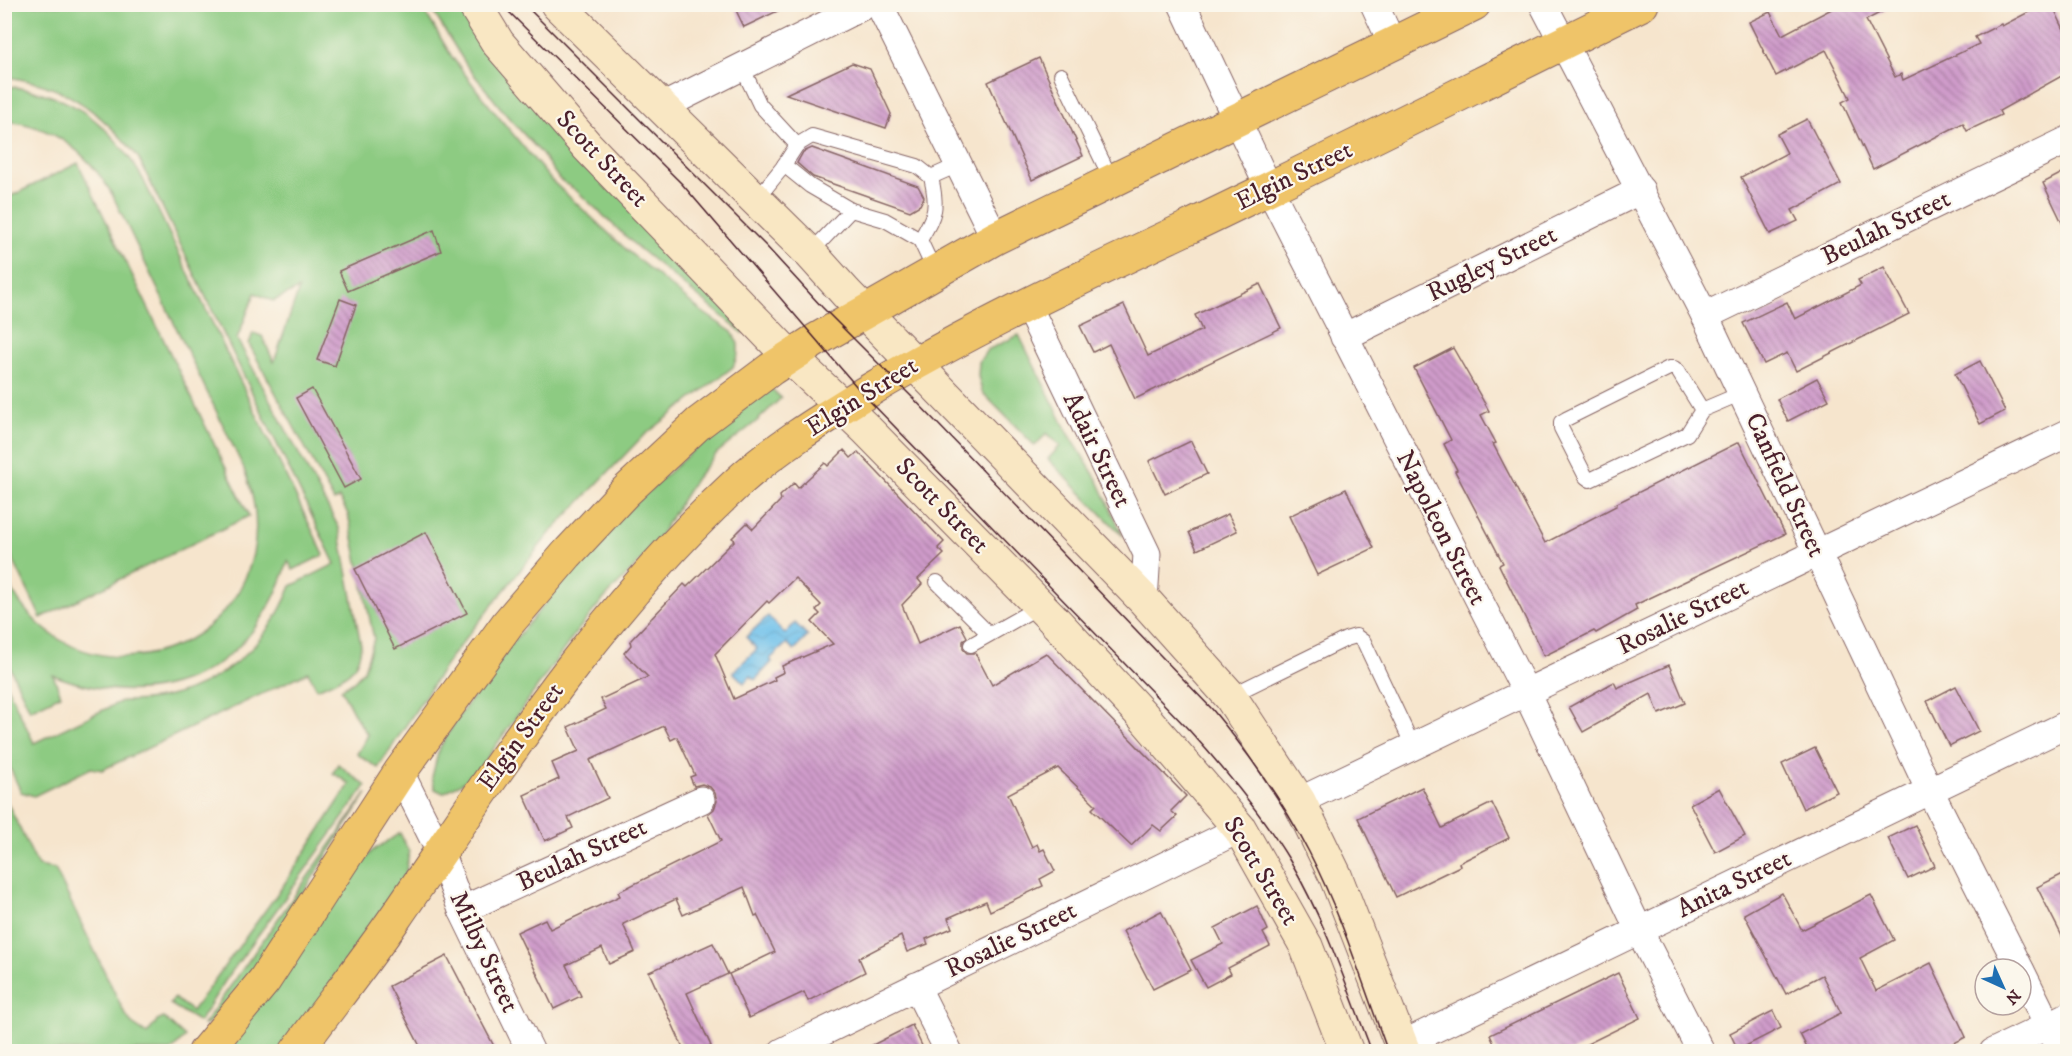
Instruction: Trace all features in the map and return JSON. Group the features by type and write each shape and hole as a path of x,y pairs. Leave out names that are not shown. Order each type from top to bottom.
{"main road":[{"name":"Scott Street","path":"474,4 498,43 587,146 790,357 843,406 1040,606 1143,716 1240,829 1305,946 1347,1052"},
{"path":"557,4 810,253 1144,600 1230,696 1299,801 1335,875 1402,1048"},
{"path":"205,1052 264,981 400,772 508,623 567,554 624,493 699,423 790,357 865,311 995,238 1474,4"},
{"name":"Elgin Street","path":"296,1052 393,921 512,748 598,632 677,542 740,480 843,406 915,363 1027,304 1269,188 1642,4"}],"street":[{"path":"662,107 867,4"},
{"path":"879,4 995,238"},
{"name":"Napoleon Street","path":"1182,4 1269,188 1526,692 1701,1052"},
{"path":"1374,4 1392,43"},
{"name":"Canfield Street","path":"1543,4 1705,316 1929,791 2013,957"},
{"name":"Beulah Street","path":"1705,316 2067,140"},
{"name":"Rugley Street","path":"1344,337 1641,190"},
{"name":"Adair Street","path":"1027,304 1147,554 1144,600"},
{"name":"Rosalie Street","path":"1299,801 2067,433"},
{"name":"Anita Street","path":"1402,1048 1640,930 2067,724"},
{"name":"Milby Street","path":"400,772 440,852 462,909 531,1052"},
{"name":"Beulah Street","path":"462,909 701,800"},
{"name":"Rosalie Street","path":"782,1052 1240,829"},
{"path":"916,986 949,1052"},
{"name":"Canfield Street","path":"2033,987 2058,1021 2061,1052"},
{"path":"1993,1052 2058,1021"}],"lane":[{"path":"742,67 760,105 797,145"},
{"path":"1061,75 1112,181"},
{"path":"756,200 797,145 812,136 916,166 931,177 936,201 933,218 920,240"},
{"path":"784,165 810,186 851,210 885,220 920,240 935,272"},
{"path":"931,177 958,165"},
{"path":"810,253 851,210"},
{"path":"1702,410 1678,371 1669,368 1566,419 1561,422 1561,428 1586,477 1590,480 1688,434 1702,410 1742,393"},
{"path":"937,582 989,634"},
{"path":"971,645 1040,606"},
{"path":"1230,696 1281,669 1356,636 1364,642 1413,746"}],"green space":[{"path":"5,5 421,5 452,57 551,180 630,253 701,311 732,332 738,344 738,354 733,367 641,438 550,533 450,658 378,768 357,754 368,735 341,689 354,681 364,670 374,639 348,514 339,498 334,501 249,344 253,333 262,336 274,362 299,289 273,301 255,293 237,339 339,528 361,645 357,663 347,674 317,689 308,672 102,770 91,768 34,796 21,792 5,757 4,680 34,743 122,701 150,700 177,694 225,671 246,654 264,634 291,586 335,564 138,157 110,126 80,102 45,86 5,77"},
{"path":"429,5 460,5 745,331 743,333 637,247 578,192 559,179 541,153 508,117 467,66"},
{"path":"5,86 50,95 69,103 102,126 130,159 143,179 324,555 293,570 288,561 273,599 252,631 227,656 198,675 166,686 130,690 92,687 53,675 61,695 30,710 5,657 5,577 40,625 84,650 131,657 177,645 217,619 245,579 256,528 244,469 112,194 92,166 68,144 39,128 5,121"},
{"path":"78,163 249,516 41,618 5,543 5,199"},
{"path":"1019,335 1067,431 1098,481 1123,536 1048,459 1060,446 1047,433 1035,446 982,392 978,376 979,362 987,350"},
{"path":"771,388 781,398 757,421 717,453 696,478 650,551 600,603 574,635 480,768 464,782 443,793 435,789 432,777 439,749 456,720 513,642 609,527 735,412"},
{"path":"338,764 366,786 227,978 199,1022 170,1004 174,998 192,1011 283,886 350,784 333,773"},
{"path":"367,793 251,974 207,1025 203,1025"},
{"path":"5,802 38,866 55,869 124,1012 132,1024 147,1034 157,1021 164,1018 185,1037 171,1051 5,1051"},
{"path":"400,833 409,852 405,878 286,1051 224,1052 372,851"}],"water":[{"path":"768,616 785,634 795,623 808,636 794,650 787,643 770,659 772,662 755,680 751,676 744,683 733,672 757,649 746,637"}],"building":[{"path":"733,4 792,4 744,27"},
{"path":"1841,4 1897,4 1866,20 1895,77 1901,74 1903,80 1979,44 1975,37 2044,4 2052,4 2067,36 2067,73 1999,111 2001,115 1967,131 1963,123 1873,169 1842,102 1850,98 1826,50 1776,76 1749,22 1770,12 1782,35"},
{"path":"1039,58 1083,156 1032,180 988,82"},
{"path":"852,63 870,69 891,114 886,128 786,94"},
{"path":"1807,119 1841,184 1792,210 1798,221 1770,234 1741,177 1787,153 1777,134"},
{"path":"812,148 918,186 924,197 920,205 910,211 813,177 797,163 803,152"},
{"path":"2062,173 2067,184 2067,233 2043,183"},
{"path":"434,230 441,251 348,291 339,271"},
{"path":"1884,267 1909,314 1796,371 1787,353 1764,364 1743,323 1787,302 1795,319 1861,285 1858,280"},
{"path":"1260,284 1281,328 1135,399 1109,344 1093,352 1080,326 1124,305 1148,356 1202,330 1195,315"},
{"path":"340,299 356,305 335,366 317,360"},
{"path":"1453,348 1489,411 1481,415 1496,443 1493,444 1545,543 1616,506 1615,504 1739,442 1785,534 1635,605 1637,610 1596,633 1594,631 1544,656 1499,565 1503,563 1455,471 1457,470 1444,444 1451,440 1414,368"},
{"path":"1980,361 2005,411 1980,424 1955,374"},
{"path":"1817,378 1829,400 1788,421 1777,399"},
{"path":"312,389 361,479 344,488 296,398"},
{"path":"1191,441 1207,474 1165,494 1149,461"},
{"path":"844,450 851,458 858,452 944,542 938,548 944,554 918,579 922,584 902,605 918,644 960,624 967,637 963,641 963,649 967,653 975,653 992,685 1046,653 1186,796 1171,811 1177,816 1161,831 1153,825 1131,846 1092,809 1096,805 1058,768 1008,794 1032,847 1037,844 1040,851 1044,849 1055,871 1040,879 1043,886 990,911 986,901 948,918 952,928 926,939 928,944 907,952 901,936 859,958 865,972 808,1001 804,992 749,1018 729,974 775,952 757,915 755,916 744,887 683,915 676,899 623,924 635,952 609,964 602,948 566,965 581,996 554,1009 517,932 545,919 550,929 620,896 618,892 721,841 708,814 714,809 717,801 710,787 702,784 694,786 690,777 695,775 677,737 671,740 664,726 590,760 608,798 568,817 573,828 545,841 524,795 559,779 552,763 579,751 568,727 606,709 601,699 648,677 624,653 631,645 630,641 684,584 687,587 735,540 732,538 747,523 753,529 781,500 780,496 794,483 798,488 825,463 828,466","holes":["795,578 821,605 816,610 820,614 812,622 833,644 782,666 784,672 774,677 775,680 734,699 715,654 767,601 769,603"]},
{"path":"1346,489 1374,548 1317,575 1289,516"},
{"path":"1228,514 1237,531 1197,550 1189,532"},
{"path":"426,532 467,613 395,649 355,569"},
{"path":"1669,665 1685,703 1659,714 1651,694 1583,732 1569,707 1614,682 1617,688"},
{"path":"1956,686 1979,731 1949,746 1927,701"},
{"path":"1815,748 1837,792 1803,809 1782,764"},
{"path":"1422,787 1442,828 1492,803 1509,838 1459,863 1460,866 1396,897 1358,818"},
{"path":"1719,788 1745,836 1715,852 1690,804"},
{"path":"1915,825 1935,866 1908,879 1888,838"},
{"path":"2067,872 2067,946 2037,887"},
{"path":"1782,893 1802,930 1871,895 1894,940 1860,958 1876,991 1931,963 1966,1037 1937,1052 1809,1052 1800,1034 1841,1013 1822,975 1786,994 1744,914"},
{"path":"1257,906 1268,930 1263,933 1270,946 1228,968 1231,974 1206,987 1191,960 1223,944 1215,928"},
{"path":"1161,911 1191,970 1153,989 1123,931"},
{"path":"713,943 728,974 687,993 711,1046 699,1052 685,1052 649,972"},
{"path":"447,956 497,1052 423,1052 389,986"},
{"path":"1618,973 1640,1018 1571,1052 1498,1052 1490,1035"},
{"path":"1773,1011 1781,1028 1738,1050 1730,1033"},
{"path":"912,1025 925,1052 859,1052"}],"tram line":[{"path":"501,4 682,184 863,394 1189,730 1230,777 1268,826 1303,884 1335,955 1372,1052"},
{"path":"524,4 767,247 822,307 913,398 1212,709 1265,778 1309,852 1342,926 1388,1052"}]}
